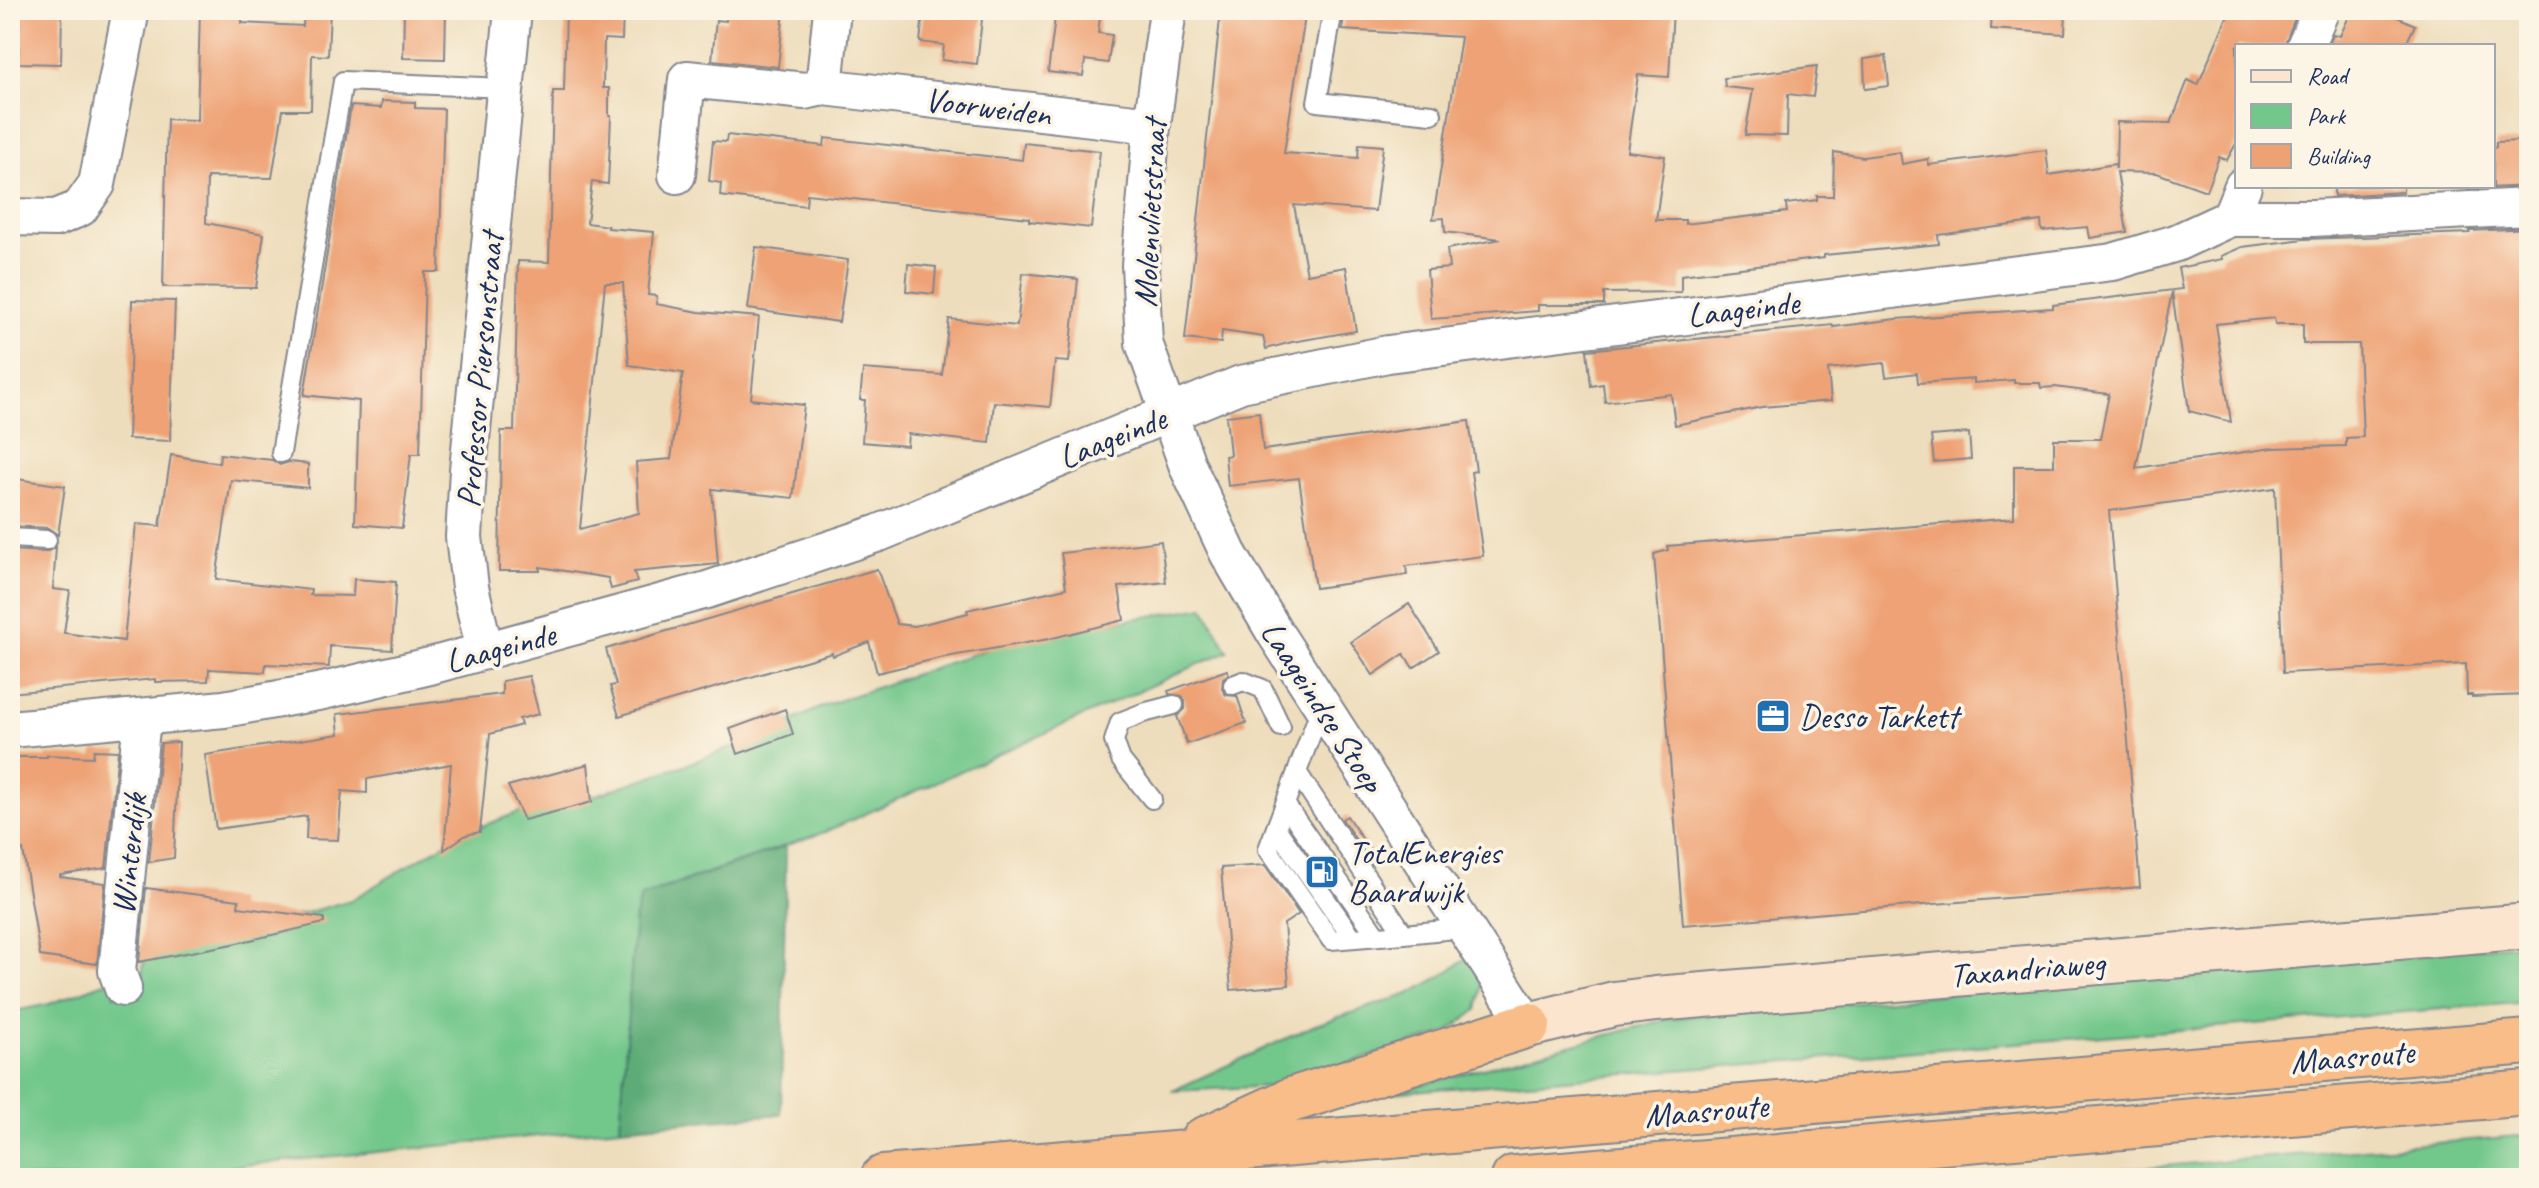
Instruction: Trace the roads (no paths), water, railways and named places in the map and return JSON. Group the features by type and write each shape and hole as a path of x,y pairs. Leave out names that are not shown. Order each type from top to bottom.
{"highway":[{"path":"1174,1154 1291,1100 1528,1025"},
{"name":"Maasroute","path":"883,1178 2529,1042"},
{"name":"Maasroute","path":"1514,1178 2529,1093"}],"main road":[{"name":"Taxandriaweg","path":"1528,1025 1614,1004 1656,999 2529,926"}],"street":[{"path":"10,217 56,218 80,208 97,184 131,10"},
{"name":"Professor Piersonstraat","path":"485,651 470,587 464,537 513,10"},
{"path":"824,87 832,10"},
{"name":"Molenvlietstraat","path":"1168,10 1152,125 1140,265 1144,343 1169,413"},
{"path":"2306,44 2321,10"},
{"name":"Voorweiden","path":"677,175 687,79 805,91 824,87 1152,125"},
{"path":"2236,202 2313,218 2529,207"},
{"name":"Laageinde","path":"10,729 224,709 323,691 485,651 707,590 879,533 1241,384 1388,354 2113,262 2176,243 2236,202"},
{"name":"Laageindse Stoep","path":"1169,413 1188,467 1228,553 1528,1025"},
{"name":"Winterdijk","path":"123,988 117,971 142,718"}],"lane":[{"path":"1333,10 1317,102 1432,114"},
{"path":"281,453 343,81 505,88"},
{"path":"10,538 47,540"},
{"path":"1233,685 1243,681 1263,689 1281,727"},
{"path":"1152,799 1121,760 1114,741 1120,722 1174,705"},
{"path":"1322,705 1268,849 1331,940 1465,928"},
{"path":"1297,772 1404,934"},
{"path":"1285,804 1377,936"}],"place":[{"name":"Desso Tarkett","path":"1773,716"},
{"name":"TotalEnergies Baardwijk","path":"1322,872"}]}
